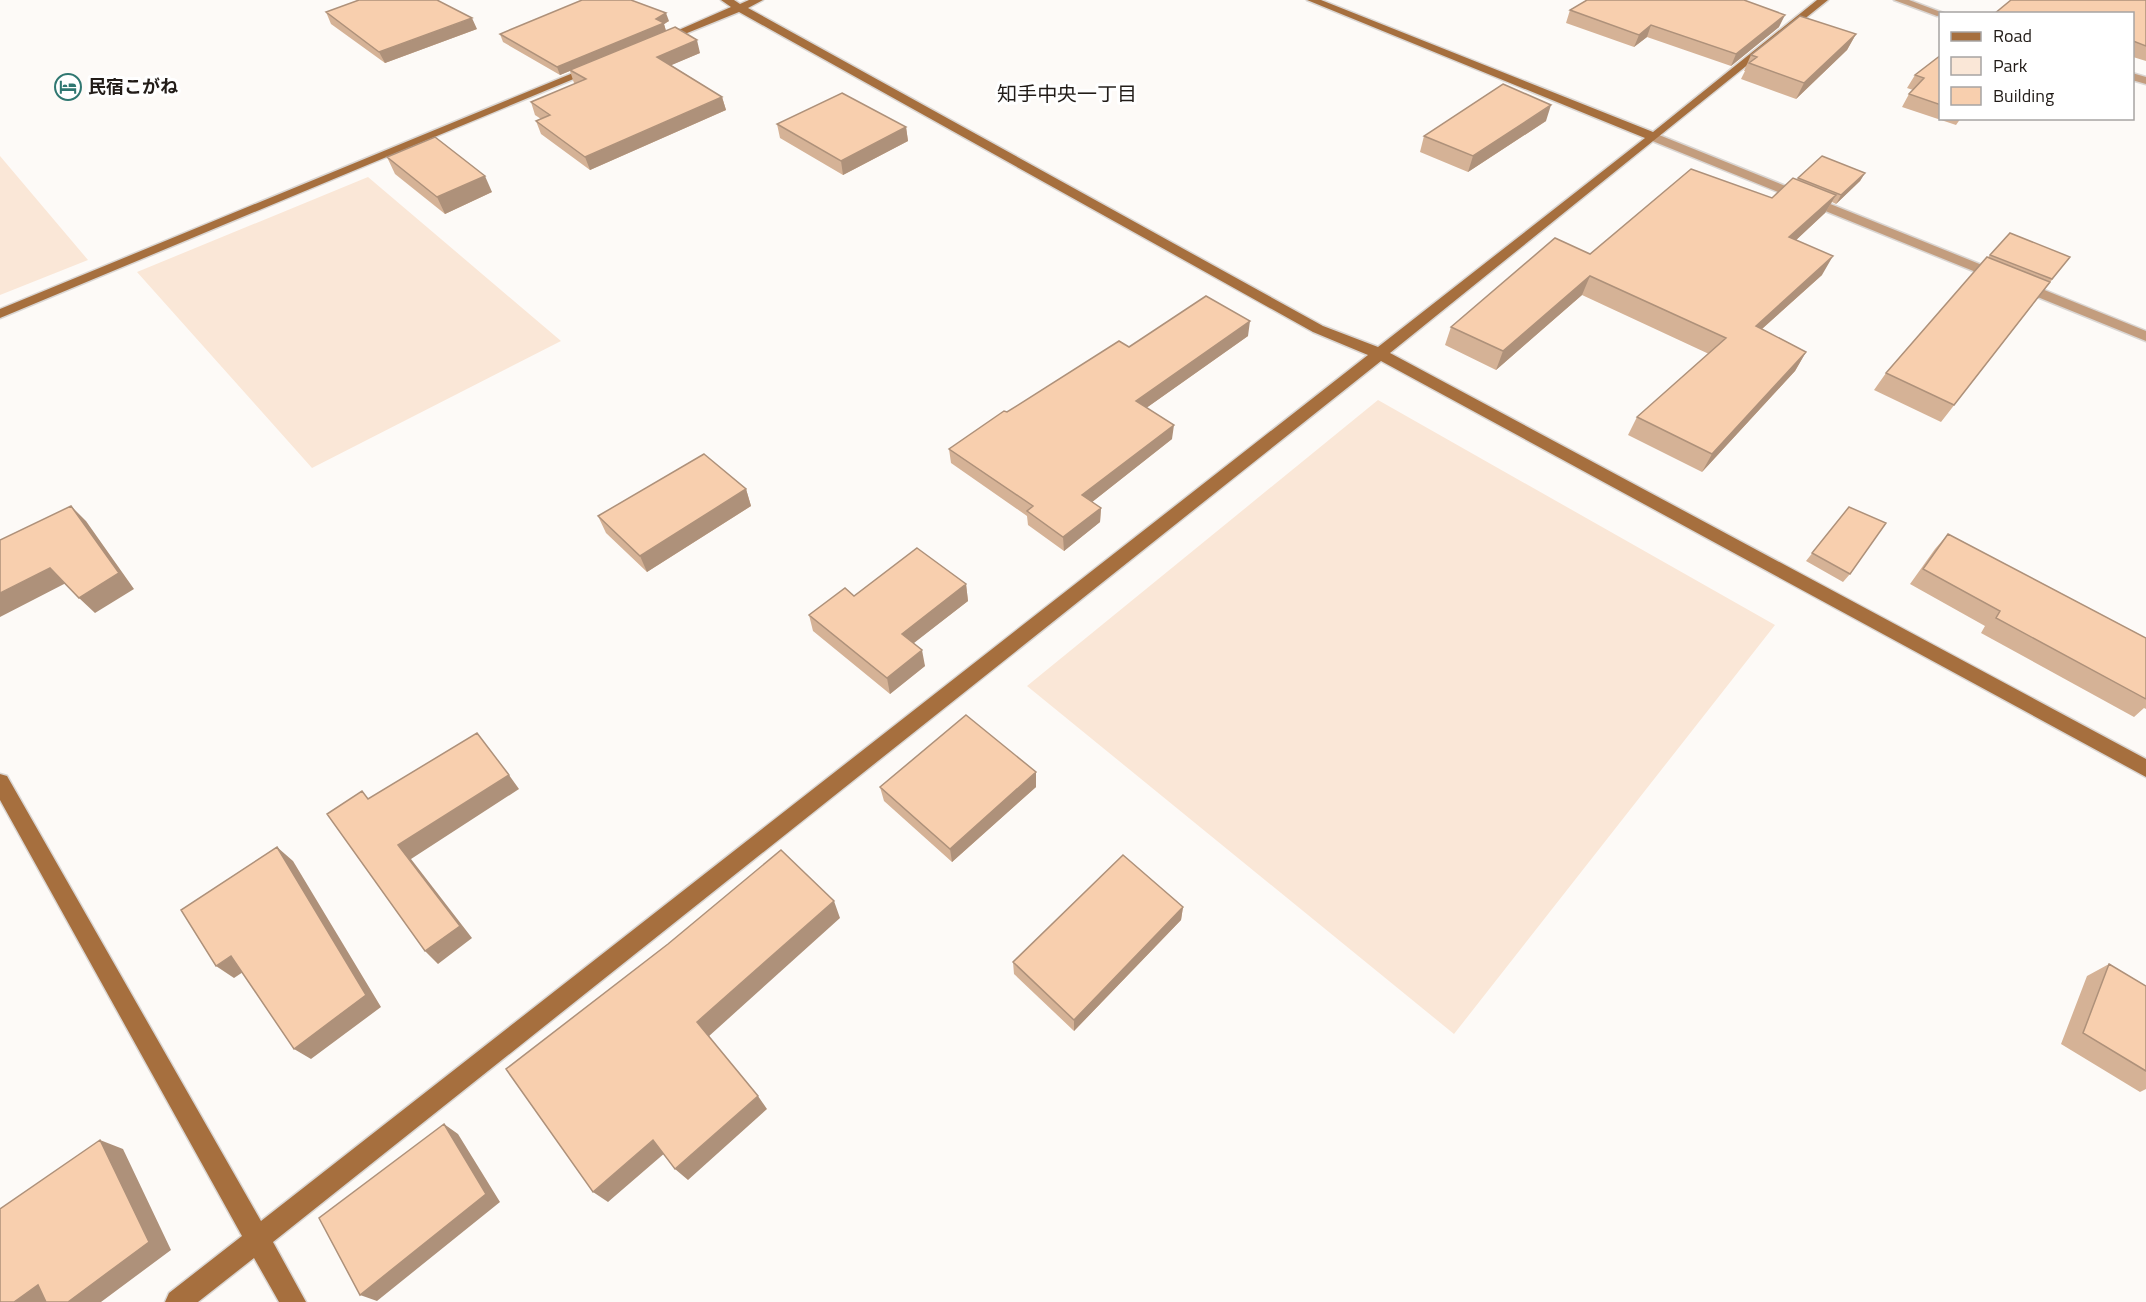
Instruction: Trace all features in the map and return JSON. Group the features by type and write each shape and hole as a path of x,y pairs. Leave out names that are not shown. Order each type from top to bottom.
{"street":[{"path":"651,44 733,4 758,0"},
{"path":"1312,0 2146,336"},
{"path":"177,1302 1654,137 1823,0"},
{"path":"1899,0 1939,13"},
{"path":"733,4 1318,329 1378,353 2146,769"},
{"path":"0,314 607,62"},
{"path":"0,782 292,1302"}],"green space":[{"path":"0,156 88,260 0,295"},
{"path":"368,177 561,341 312,468 137,272"},
{"path":"1378,400 1775,625 1454,1034 1027,686"}],"building":[{"path":"359,0 437,0 472,18 379,52 326,12"},
{"path":"582,0 631,0 666,13 656,19 664,23 557,67 500,34"},
{"path":"1587,0 1744,0 1785,15 1736,54 1651,25 1639,35 1570,10"},
{"path":"2011,0 2146,0 2146,46 2134,41 2134,12 1996,12"},
{"path":"1800,16 1856,34 1804,83 1749,63 1757,57 1751,55"},
{"path":"675,27 697,40 657,57 722,97 585,157 536,121 550,115 531,102 586,79 570,70"},
{"path":"1939,57 1939,104 1909,94 1924,78 1915,75"},
{"path":"1503,84 1551,105 1473,156 1424,136"},
{"path":"842,93 906,127 841,161 777,124"},
{"path":"435,137 485,176 437,197 387,157"},
{"path":"1822,156 1865,173 1841,195 1798,178"},
{"path":"1691,169 1772,198 1793,178 1836,195 1789,237 1833,256 1756,326 1806,352 1712,454 1637,417 1726,338 1590,276 1503,351 1451,327 1555,238 1590,254"},
{"path":"2010,233 2070,257 2052,279 1990,255"},
{"path":"1987,257 2050,282 1954,405 1886,373"},
{"path":"1206,296 1250,321 1136,401 1174,425 1082,495 1101,508 1063,537 1027,511 1033,506 949,449 1004,411 1007,412 1119,341 1129,347"},
{"path":"704,454 746,489 640,556 598,516"},
{"path":"71,506 119,573 79,598 50,568 0,593 0,540"},
{"path":"1849,507 1886,523 1850,574 1812,553"},
{"path":"1948,534 2146,638 2146,699 1996,618 2000,611 1923,569"},
{"path":"917,548 966,584 902,634 922,650 887,678 809,615 845,588 854,596"},
{"path":"966,715 1036,772 950,849 880,787"},
{"path":"477,733 509,775 398,845 460,926 425,951 327,814 362,791 368,799"},
{"path":"277,847 366,995 294,1049 231,956 216,966 181,910"},
{"path":"781,850 834,901 697,1022 758,1096 675,1169 653,1140 593,1192 506,1069 668,944"},
{"path":"1123,855 1183,907 1074,1020 1013,962"},
{"path":"2109,964 2146,986 2146,1071 2083,1033"},
{"path":"444,1124 486,1194 360,1295 319,1218"},
{"path":"100,1140 149,1242 68,1302 46,1302 38,1285 14,1302 0,1302 0,1209"}],"place":[{"name":"民宿こがね","path":"68,87"}],"district":[{"name":"知手中央一丁目","path":"1067,94"}]}
